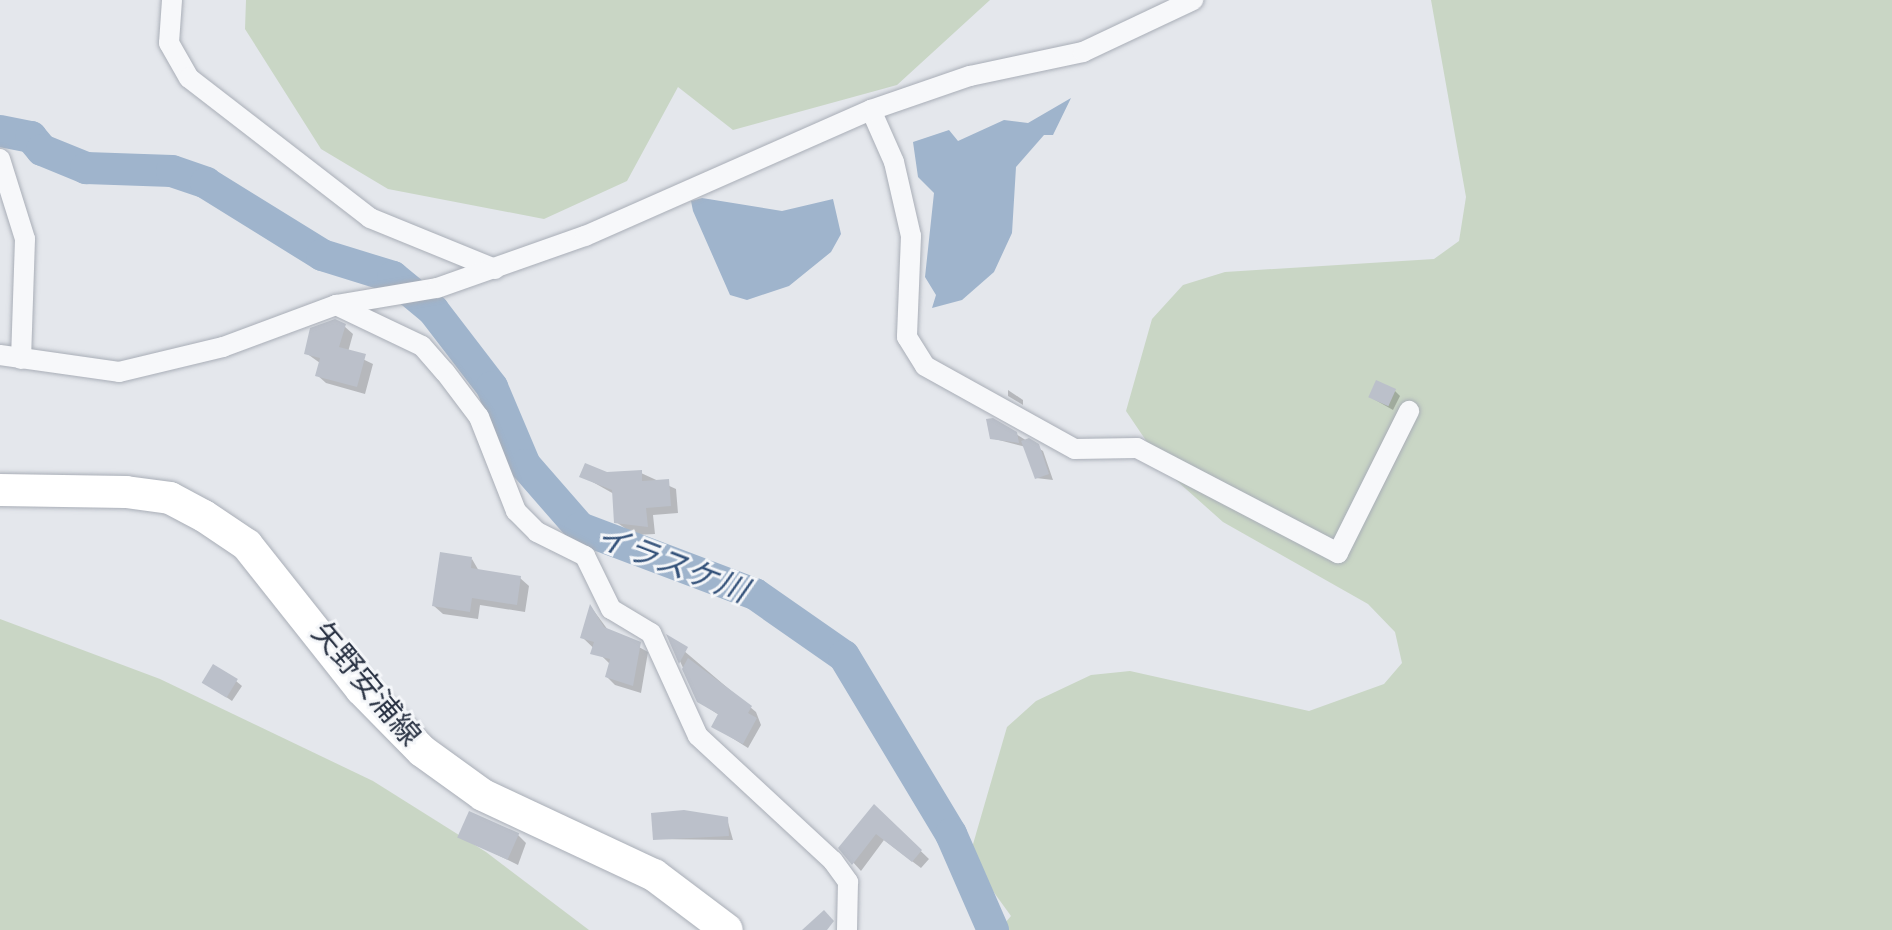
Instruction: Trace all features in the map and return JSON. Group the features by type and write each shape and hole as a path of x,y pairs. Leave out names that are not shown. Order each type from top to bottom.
{"main road":[{"name":"矢野安浦線","path":"0,490 126,492 170,498 204,516 247,545 361,689 422,751 483,795 654,875 727,930"}],"street":[{"path":"172,0 169,43 189,78 358,211 495,269"},
{"path":"0,355 119,372 223,347 336,305 437,288 495,269 871,110 970,76 1083,52 1193,0"},
{"path":"871,110 894,162 911,236 907,337 925,366 1075,449 1137,448 1338,553 1409,411"},
{"path":"0,159 25,239 21,359"},
{"path":"336,305 422,346 445,372 479,417 516,511 537,532 585,556 611,609 651,633 698,736 833,861 848,882 847,930"}],"green space":[{"path":"246,0 990,0 897,85 733,130 678,87 627,181 544,219 388,189 321,149 245,29"},
{"path":"1431,0 1892,0 1892,930 999,930 1011,916 969,858 1007,727 1036,701 1091,675 1130,671 1309,711 1384,684 1402,663 1395,632 1368,604 1223,522 1168,473 1126,411 1152,319 1183,285 1225,272 1434,259 1459,241 1466,197"},
{"path":"0,619 160,679 373,781 486,852 589,930 0,930"}],"water":[{"path":"1071,98 1053,135 1044,135 1016,167 1012,233 994,272 962,300 932,308 936,295 925,277 934,193 918,177 913,142 949,130 958,141 1004,120 1028,123"},
{"path":"702,198 782,211 833,199 841,234 831,252 789,286 747,300 730,295 693,211 691,201"}],"building":[{"path":"335,319 346,324 339,347 366,354 357,387 315,376 320,358 304,354 310,328"},
{"path":"1376,380 1396,389 1388,406 1368,397"},
{"path":"993,418 1017,432 1019,443 990,439 986,419"},
{"path":"1029,438 1039,444 1049,474 1035,479 1021,441"},
{"path":"585,463 607,472 642,470 642,481 669,479 671,506 646,508 648,527 614,523 612,490 579,477"},
{"path":"440,552 472,557 471,568 521,576 517,605 472,598 470,612 432,606"},
{"path":"590,604 604,627 641,642 633,686 605,677 610,659 590,654 594,642 580,638"},
{"path":"666,634 688,647 679,664"},
{"path":"688,658 752,706 748,713 757,718 743,744 711,727 718,714 697,702 682,669"},
{"path":"213,664 238,679 227,698 202,683"},
{"path":"874,804 922,850 912,862 876,834 852,865 838,848"},
{"path":"684,810 728,817 729,836 653,840 651,813"},
{"path":"469,811 519,833 507,860 457,837"},
{"path":"824,910 834,921 827,930 802,930"}],"waterway":[{"name":"イラスケ川","path":"0,131 31,137 42,150 86,168 172,171 206,183 322,255 393,277 433,310 492,387 525,465 580,528 755,594 844,656 951,834 993,930"}]}
